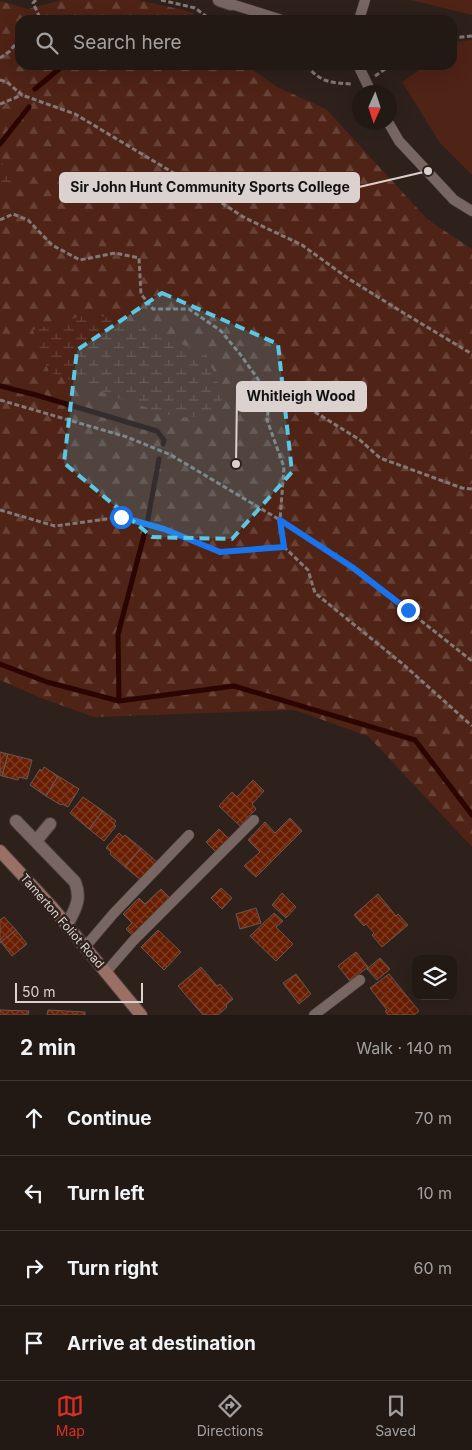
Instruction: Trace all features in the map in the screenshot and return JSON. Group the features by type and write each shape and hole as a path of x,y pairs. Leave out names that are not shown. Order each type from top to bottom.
{"main road":[{"name":"Tamerton Foliot Road","path":"0,851 67,926 141,1015"}],"street":[{"path":"16,821 75,882 79,892 77,906 67,926"},
{"path":"36,841 50,824"}],"lane":[{"path":"360,15 365,0"},
{"path":"225,2 266,15"},
{"path":"360,70 368,85"},
{"path":"392,130 399,142 454,200 469,205"},
{"path":"106,972 134,941 254,820"},
{"path":"85,947 114,913 189,835"},
{"path":"314,1015 360,980"}],"path":[{"path":"36,0 33,3 39,15"},
{"path":"161,0 195,8 204,15"},
{"path":"457,38 472,36"},
{"path":"0,58 15,44"},
{"path":"0,80 7,82 22,95 75,114 246,218 302,245 394,308 472,354"},
{"path":"0,104 22,95"},
{"path":"0,220 13,214 28,220 52,245 80,260 115,253 139,258 141,294 153,309 189,309 221,331 270,396 302,404 354,436 380,458 462,488 472,489"},
{"path":"270,396 267,420 284,467 280,520 284,547 308,570 315,593 404,665 472,726"},
{"path":"0,400 127,436 171,455 280,520 352,567 472,661"},
{"path":"0,510 55,526 121,517 164,529 220,552 284,547"}],"highlighted area":[{"path":"162,293 278,344 292,472 232,539 152,537 64,463 77,350"}],"green space":[{"path":"61,0 138,0 192,12 195,15 15,15 15,70 253,70 277,87 326,109 428,220 472,249 472,847 368,736 295,710 94,717 41,698 0,680 0,1 28,9"},
{"path":"410,0 472,0 472,15"},
{"path":"472,40 472,175 440,143 402,82 420,70 457,70 457,42"},
{"path":"0,161 7,167 12,183 0,191"},
{"path":"92,313 149,331 206,354 224,397 211,415 178,418 49,372 33,330"}],"building":[{"path":"0,752 8,754 2,776 0,775"},
{"path":"8,754 32,760 27,779 19,777 18,780 2,776"},
{"path":"44,767 58,776 46,796 30,785 40,769 42,771"},
{"path":"58,776 79,789 68,807 46,796"},
{"path":"253,780 264,791 252,804 256,809 240,826 219,806 232,792 237,797"},
{"path":"83,797 103,811 89,829 70,813"},
{"path":"103,811 116,821 114,824 116,826 104,841 89,829"},
{"path":"290,818 302,831 256,877 244,866 260,852 248,840 265,822 275,833"},
{"path":"219,829 231,841 218,854 206,842"},
{"path":"119,833 123,837 125,835 141,848 125,867 106,848"},
{"path":"141,848 158,863 142,881 125,867"},
{"path":"221,888 232,898 222,909 211,898"},
{"path":"161,889 172,900 134,937 126,929 132,923 123,914 139,898 145,904"},
{"path":"282,893 296,907 286,918 272,905"},
{"path":"378,894 396,916 398,914 408,925 382,947 372,935 374,933 354,915"},
{"path":"256,908 261,923 240,929 236,914"},
{"path":"274,913 283,921 276,927 293,944 276,961 250,936"},
{"path":"4,917 16,930 0,943 0,920"},
{"path":"16,930 27,944 12,956 1,942"},
{"path":"158,930 181,952 164,970 141,947"},
{"path":"356,952 368,967 350,981 338,966"},
{"path":"380,958 390,969 377,980 367,969"},
{"path":"201,967 217,986 220,984 233,999 218,1015 203,1015 178,986"},
{"path":"296,974 311,994 299,1004 283,983"},
{"path":"389,974 419,1011 414,1015 388,1015 385,1011 387,1010 370,988"},
{"path":"0,1010 29,1011 28,1015 0,1015"},
{"path":"48,1010 85,1012 85,1015 47,1015"}],"waterway":[{"path":"35,89 58,70"},
{"path":"0,144 29,107"},
{"path":"0,386 157,431 164,440 163,444"},
{"path":"119,701 118,634 147,524 159,459"},
{"path":"0,664 47,682 119,701 234,686 415,740 472,815"}],"place":[{"name":"Sir John Hunt Community Sports College","path":"428,171"},
{"name":"Whitleigh Wood","path":"236,464"}],"route":[{"path":"121,517 164,529 220,552 284,547 280,520 352,567 408,610"}]}
